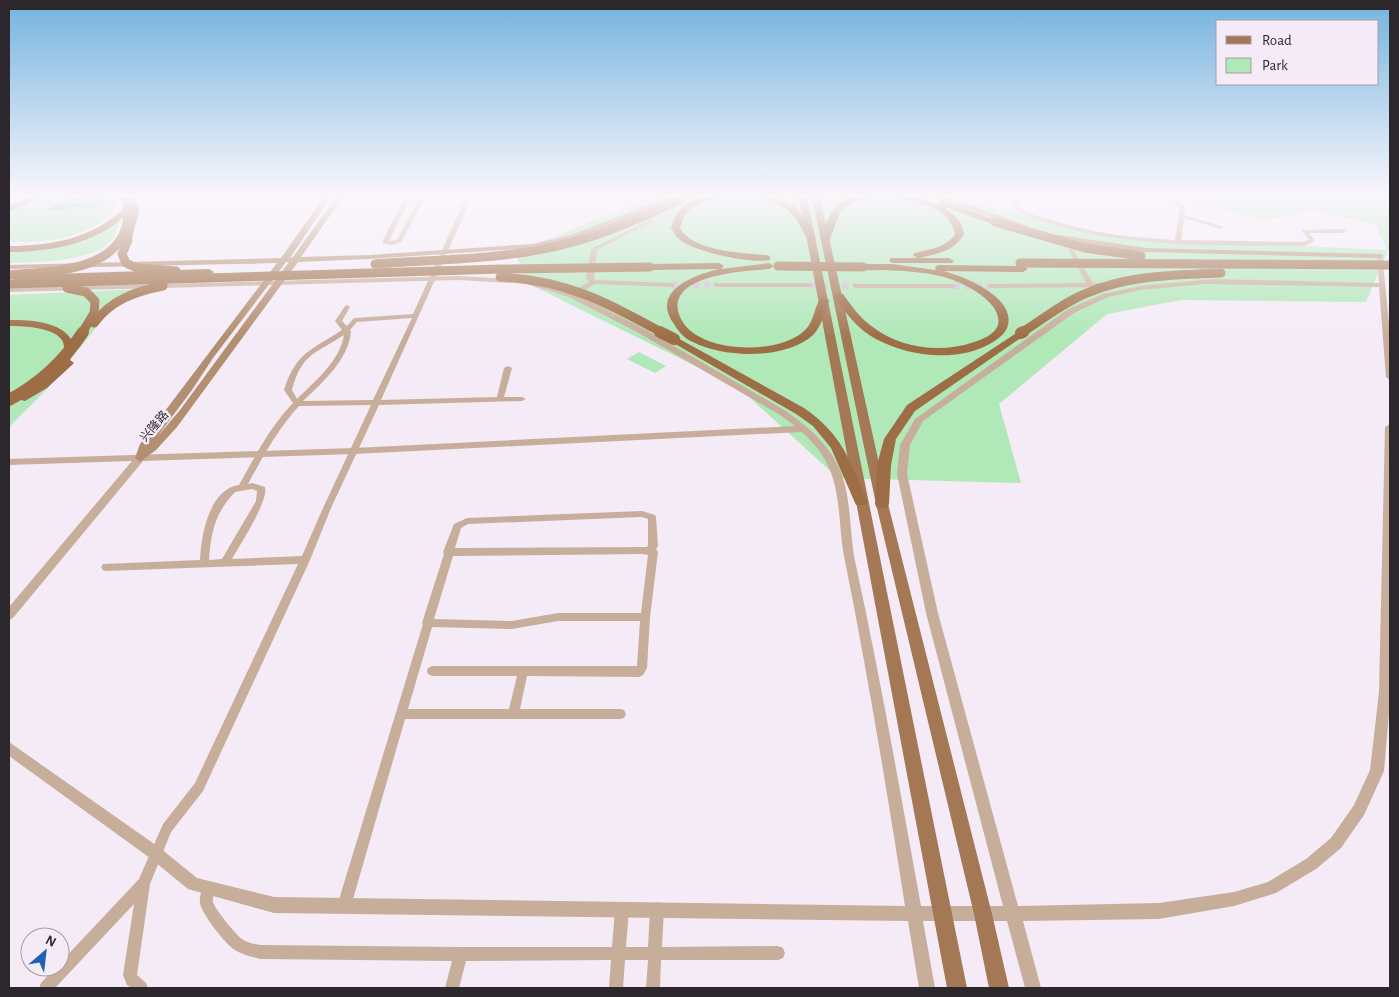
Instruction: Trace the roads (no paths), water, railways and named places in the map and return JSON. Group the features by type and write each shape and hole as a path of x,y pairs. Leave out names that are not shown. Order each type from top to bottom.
{"highway":[{"path":"9,248 38,248 59,244"},
{"path":"9,277 59,269 91,261 118,244"},
{"path":"126,244 122,254 123,259 126,263 137,268 209,272"},
{"path":"164,270 333,265 515,254 565,244"},
{"path":"695,244 705,249 772,262"},
{"path":"885,263 923,255 953,244"},
{"path":"1068,244 1111,253 1264,264"},
{"path":"9,401 43,385 68,363 78,351 97,318 108,307 128,296 148,289 198,282 315,272 414,260"},
{"path":"9,277 500,268 651,262 885,263 1249,271 1390,272"},
{"path":"772,262 708,274 682,288 675,295 673,304 674,315 679,326 699,341 715,346 742,351 775,349 789,344 812,329 824,301"},
{"path":"839,296 866,328 888,341 930,352 964,350 987,342 1001,329 1004,320 998,306 985,292 951,276 885,263"},
{"path":"1021,266 1390,265"},
{"path":"882,504 884,465 890,439 911,408 1068,303 1087,293 1108,286 1150,276 1249,271"},
{"path":"315,272 524,278 574,289 674,339 800,410 817,423 837,446 861,501"},
{"path":"198,282 448,275"},
{"path":"9,285 245,277"},
{"path":"9,285 80,289 90,294 95,300 96,307 77,342 59,362 46,375 9,401"},
{"path":"9,325 36,324 54,329 63,334 68,341 70,351 48,378 9,401"}],"main road":[{"name":"兴隆路","path":"140,458 144,446 295,244"},
{"name":"兴隆路","path":"140,458 156,445 308,244"},
{"path":"9,267 297,260 445,252 544,244"},
{"path":"812,244 957,988"},
{"path":"826,244 839,296 882,504 983,914 999,988"},
{"path":"1110,244 1146,250 1380,256"}],"street":[{"path":"141,988 130,976 144,884 155,853 167,828 199,787 305,560 326,508 449,244"},
{"path":"594,282 590,278 594,249 605,244"},
{"path":"1075,244 1071,249 1072,253 1091,285"},
{"path":"1274,244 1305,244"},
{"path":"1380,256 1381,285 1388,312 1390,377"},
{"path":"9,290 267,281 434,278 495,279 529,284 572,295 640,330 783,413 805,429 827,455 838,478 847,546 862,613 927,988"},
{"path":"991,286 1213,281 1381,285"},
{"path":"1033,988 932,613 902,474 905,445 920,419 1063,317 1091,300 1133,288 1213,281"},
{"path":"572,295 594,282 670,284"},
{"path":"717,285 809,285"},
{"path":"856,286 954,286"},
{"path":"242,487 280,423 296,403 331,368 346,344 349,336 347,330 338,321 347,307"},
{"path":"416,316 358,318 347,330 317,347 294,368 288,390 292,400 296,403 306,404 522,398"},
{"path":"500,399 508,368"},
{"path":"9,748 155,853 194,884 274,906 622,908 1014,914 1159,911 1234,899 1272,888 1311,864 1336,843 1359,810 1377,771 1385,692 1390,427"},
{"path":"9,462 354,451 805,429"},
{"path":"9,615 140,458"},
{"path":"204,564 204,545 211,517 232,489 257,487 262,489 262,494 225,563"},
{"path":"344,906 457,526 463,522 642,514 653,519 651,548 653,552 645,616 643,661 639,672 432,672"},
{"path":"448,552 643,550 653,552"},
{"path":"106,566 305,560"},
{"path":"428,623 512,625 558,616 645,616"},
{"path":"513,714 523,672"},
{"path":"401,714 620,714"},
{"path":"46,988 144,884"},
{"path":"209,888 206,902 211,913 237,944 246,949 261,952 461,954 778,953"},
{"path":"616,988 622,908"},
{"path":"653,988 657,909"},
{"path":"452,988 461,954"}],"tunnel":[{"path":"671,285 717,285"},
{"path":"809,285 856,286"},
{"path":"953,286 991,286"}]}
